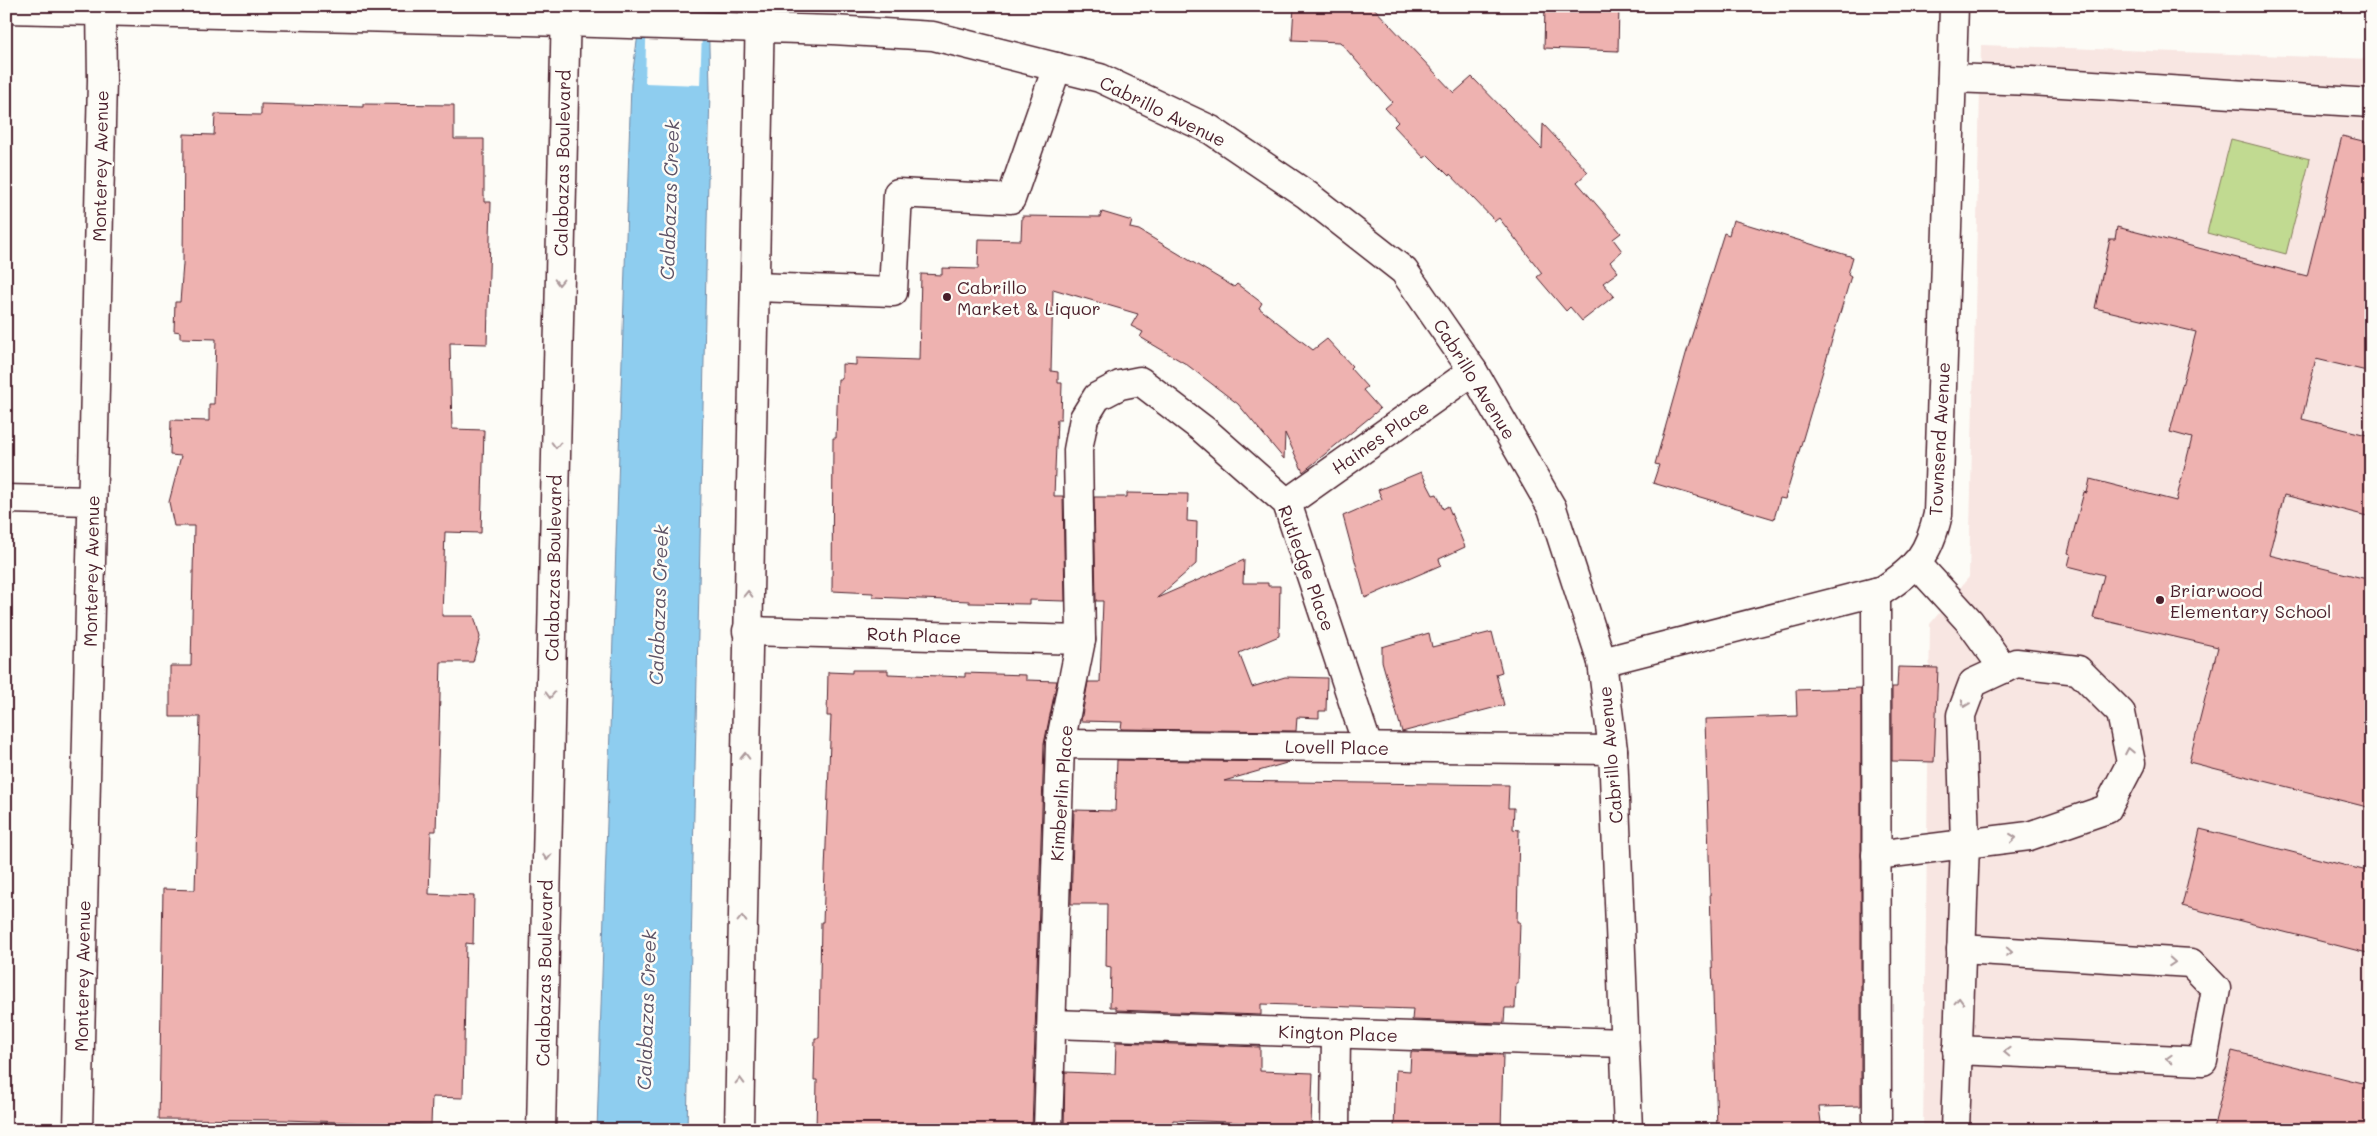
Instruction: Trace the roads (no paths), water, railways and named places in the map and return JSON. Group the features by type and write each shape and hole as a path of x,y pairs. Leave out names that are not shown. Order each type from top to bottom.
{"street":[{"name":"Townsend Avenue","path":"1602,662 1883,590 1907,575 1924,553 1933,534 1938,514 1954,6"},
{"name":"Cabrillo Avenue","path":"6,9 566,14 647,26 703,27 760,17 833,30 933,36 1100,78 1211,130 1307,194 1404,271 1473,371 1552,508 1602,662 1613,750 1628,1130"},
{"name":"Monterey Avenue","path":"78,1130 102,90 101,9"},
{"name":"Calabazas Boulevard","path":"541,1130 566,14"},
{"path":"739,1130 760,17"},
{"path":"755,287 893,292 898,193 1011,199 1057,67"},
{"path":"1952,78 2031,81 2371,103"},
{"name":"Haines Place","path":"1287,503 1473,371"},
{"name":"Rutledge Place","path":"1120,385 1140,381 1204,430 1287,503 1368,747"},
{"name":"Kimberlin Place","path":"1048,1130 1060,744 1081,640 1078,450 1084,418 1097,397 1120,385"},
{"path":"6,499 92,501"},
{"path":"1916,563 1970,622 2004,669"},
{"path":"1876,592 1877,1130"},
{"name":"Roth Place","path":"747,631 1081,640"},
{"path":"1876,855 1965,843 2029,836 2107,809 2131,763 2121,713 2078,670 2016,663 1973,683 1961,714 1965,843 1955,1130"},
{"name":"Lovell Place","path":"1060,744 1613,750"},
{"path":"1957,1050 2203,1061 2216,989 2191,963 1961,948"},
{"name":"Kington Place","path":"1052,1024 1624,1043"},
{"path":"1335,1130 1336,1033"}],"water":[{"name":"Calabazas Creek","path":"642,6 708,6 710,89 687,1130 597,1130 631,84"}],"place":[{"name":"Cabrillo Market & Liquor","path":"947,297"},
{"name":"Briarwood Elementary School","path":"2160,600"}]}
